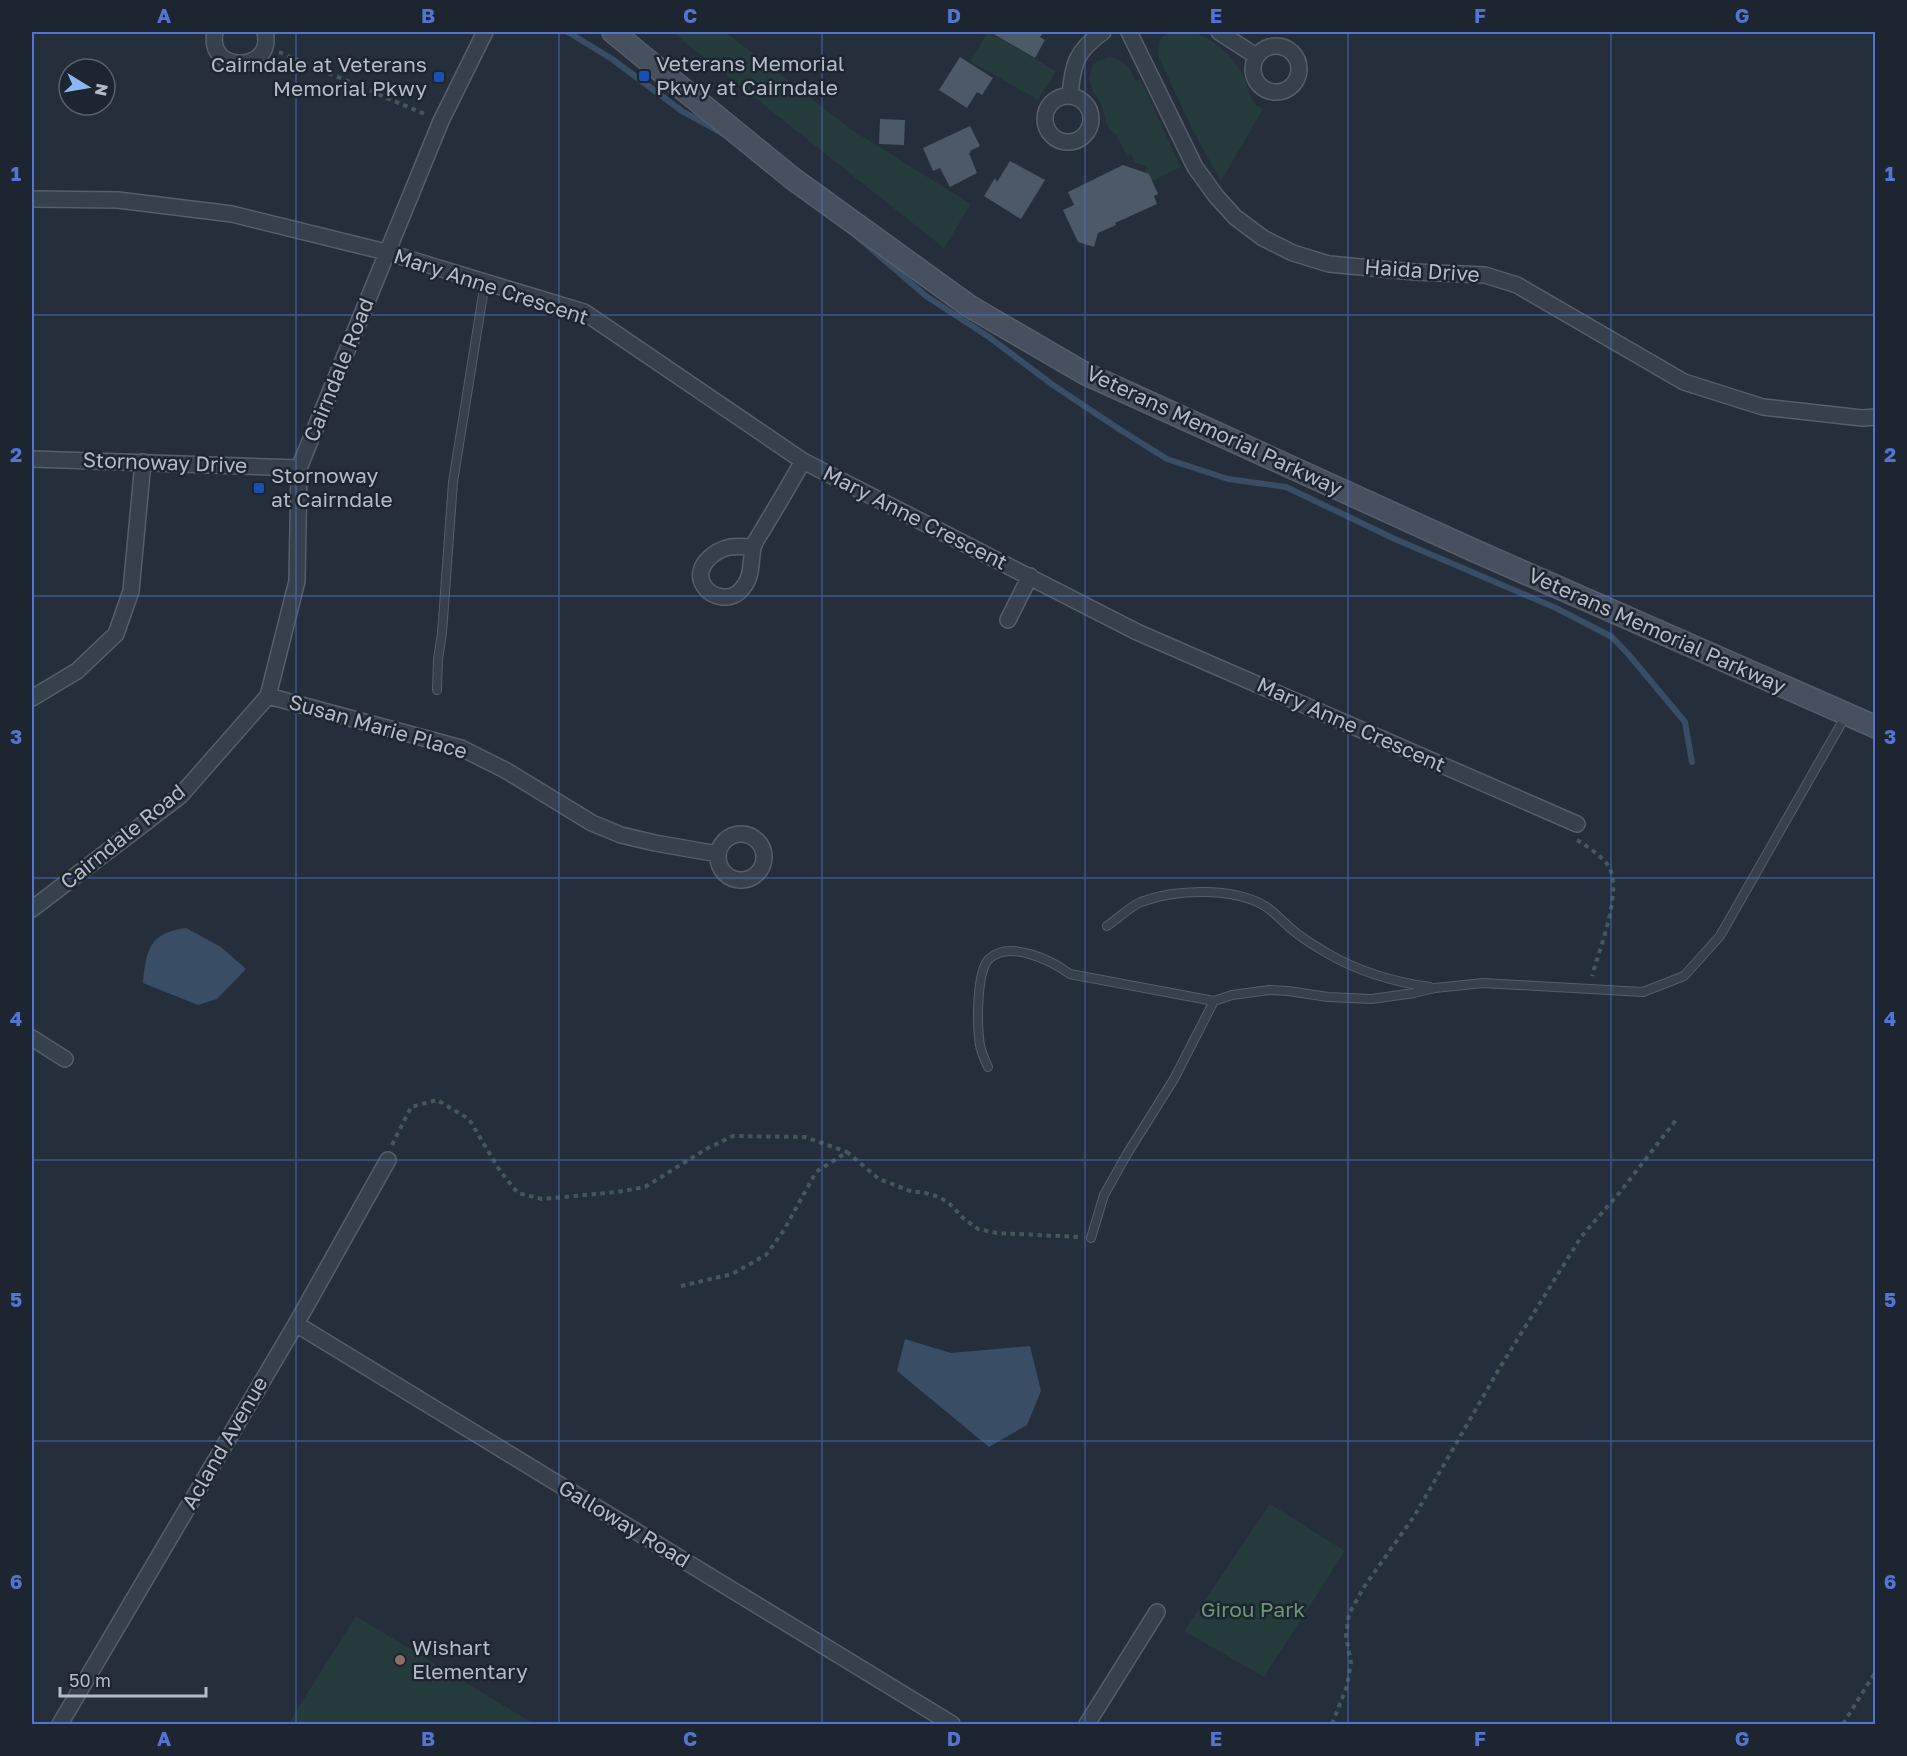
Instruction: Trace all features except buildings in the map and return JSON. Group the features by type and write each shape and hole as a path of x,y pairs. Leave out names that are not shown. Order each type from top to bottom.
{"main road":[{"name":"Veterans Memorial Parkway","path":"613,32 792,178 969,306 1084,373 1462,545 1875,727"}],"street":[{"path":"215,32 215,46 220,56 229,62 240,64 251,62 260,56 265,39"},
{"name":"Cairndale Road","path":"32,909 180,796 268,696 297,581 299,468 441,121 485,32"},
{"path":"1070,95 1072,71 1079,54 1102,32"},
{"name":"Haida Drive","path":"1130,32 1195,167 1235,217 1263,238 1293,253 1329,264 1415,272 1485,275 1517,285 1684,382 1763,407 1862,418 1875,417"},
{"path":"1219,32 1256,56"},
{"name":"Mary Anne Crescent","path":"32,199 118,200 232,214 386,252 584,312 803,461 1137,632 1577,824"},
{"name":"Stornoway Drive","path":"32,459 299,468"},
{"path":"753,547 803,461"},
{"path":"32,698 77,671 116,634 131,591 143,462"},
{"name":"Mary Anne Crescent","path":"1008,620 1030,576"},
{"name":"Susan Marie Place","path":"268,696 461,748 505,770 592,823 621,835 718,854"},
{"path":"32,1038 64,1059"},
{"name":"Acland Avenue","path":"60,1725 296,1324 388,1160"},
{"name":"Galloway Road","path":"296,1324 951,1725"},
{"path":"1087,1725 1157,1612"}],"lane":[{"path":"436,690 453,482 485,282"},
{"path":"988,1067 980,1048 979,997 985,965 989,959 1002,952 1029,953 1058,965 1070,974 1214,1001 1232,995 1269,990 1288,990 1328,997 1372,999 1435,988 1483,983 1643,992 1684,976 1720,936 1846,715"},
{"path":"1107,926 1138,903 1156,898 1196,892 1240,897 1268,908 1307,940 1353,967 1407,984 1435,988"},
{"path":"1091,1238 1104,1196 1127,1154 1174,1079 1214,1001"}],"path":[{"path":"265,39 441,121"},
{"path":"1577,824 1575,839 1592,850 1608,865 1613,885 1611,910 1588,989"},
{"path":"388,1160 390,1150 411,1107 437,1100 469,1119 500,1172 518,1193 542,1199 645,1187 706,1149 733,1136 805,1137 847,1152 879,1179 913,1192 939,1197 949,1203 969,1223 987,1232 1091,1238"},
{"path":"1332,1725 1347,1686 1351,1663 1346,1636 1349,1614 1364,1587 1415,1515 1499,1369 1581,1237 1620,1192 1676,1120"},
{"path":"681,1286 732,1274 766,1255 784,1230 816,1172 847,1152"},
{"path":"1843,1725 1875,1671"}],"green space":[{"path":"672,32 725,32 852,130 971,204 944,248"},
{"path":"988,32 1056,71 1038,100 970,61"},
{"path":"1168,32 1193,32 1218,45 1236,64 1252,100 1263,109 1221,181 1193,131 1158,55 1160,39"},
{"path":"1108,57 1118,59 1125,64 1135,81 1140,79 1181,167 1150,182 1145,171 1147,167 1134,162 1131,155 1127,156 1116,135 1108,128 1101,103 1092,90 1089,79 1096,62"},
{"name":"Girou Park","path":"1270,1504 1345,1551 1264,1677 1184,1631"},
{"path":"356,1616 534,1724 288,1724"}],"water":[{"path":"186,928 221,947 246,969 217,999 198,1005 143,983 148,952 152,945 164,934"},
{"path":"905,1339 951,1353 1030,1346 1041,1391 1027,1425 989,1447 897,1371"}],"waterway":[{"path":"568,32 612,59 682,111 725,135"},
{"path":"854,234 926,296 989,337 1053,385 1167,459 1228,479 1286,487 1397,540 1556,608 1612,637 1685,722 1692,762"}],"place":[{"name":"Veterans Memorial Pkwy at Cairndale","path":"644,76"},
{"name":"Cairndale at Veterans Memorial Pkwy","path":"439,77"},
{"name":"Stornoway at Cairndale","path":"259,488"},
{"name":"Wishart Elementary","path":"400,1660"}]}
